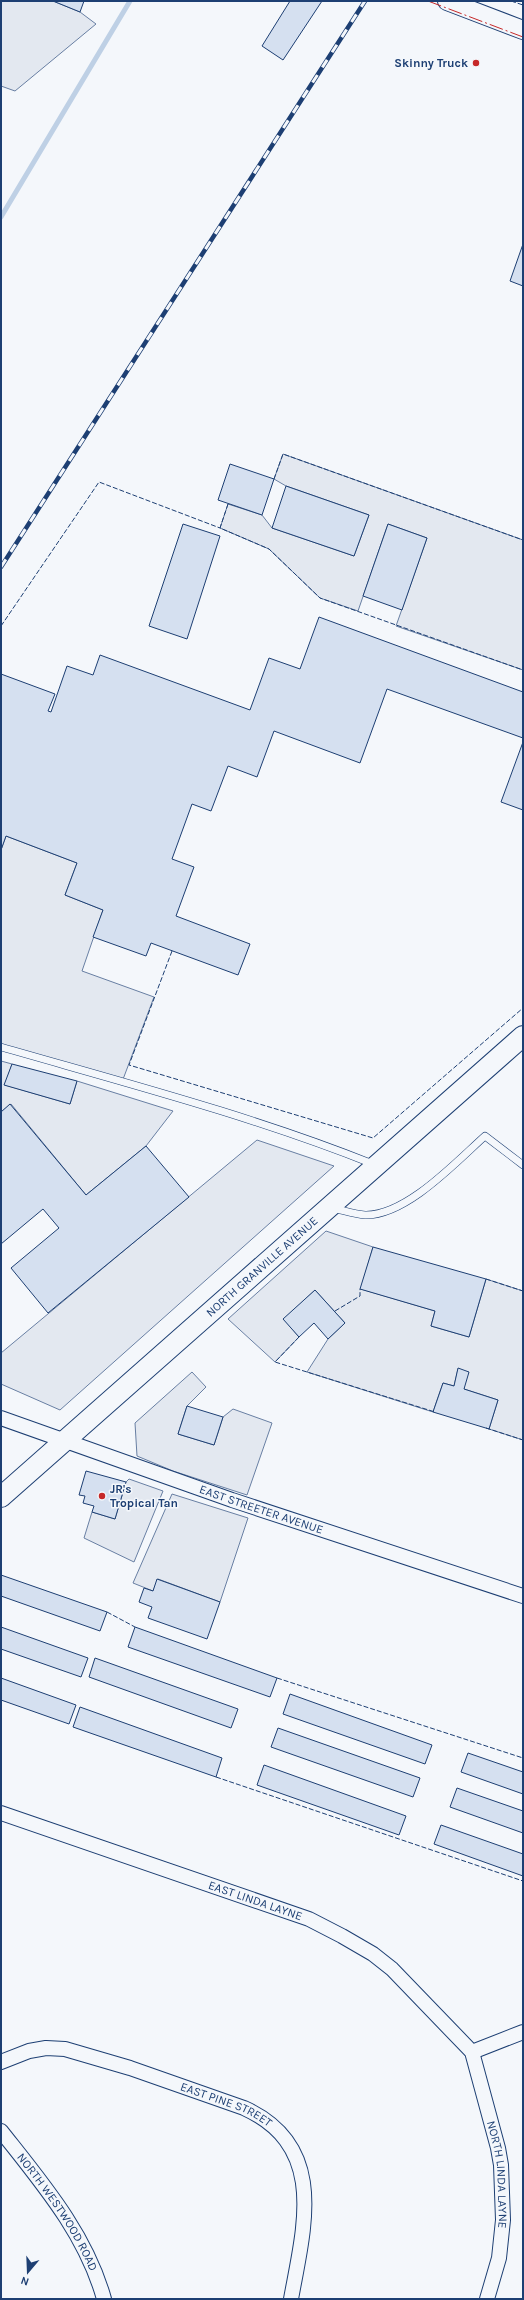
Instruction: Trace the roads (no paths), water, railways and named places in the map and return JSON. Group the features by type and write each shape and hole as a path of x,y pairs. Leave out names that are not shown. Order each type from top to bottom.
{"main road":[{"name":"NORTH GRANVILLE AVENUE","path":"1,1497 523,1036"}],"street":[{"path":"447,1 523,30"},
{"name":"EAST STREETER AVENUE","path":"1,1418 221,1496 523,1596"},
{"name":"EAST LINDA LAYNE","path":"1,1813 309,1920 342,1936 373,1954 392,1969 472,2052"},
{"path":"472,2052 523,2032"},
{"name":"EAST PINE STREET","path":"1,2062 29,2051 46,2048 65,2049 130,2068 260,2115 271,2124 290,2146 296,2156 303,2175 306,2197 304,2224 291,2299"},
{"name":"NORTH LINDA LAYNE","path":"472,2052 498,2148 502,2184 503,2220 499,2258 487,2299"},
{"name":"NORTH WESTWOOD ROAD","path":"1,2131 67,2218 87,2253 104,2299"}],"lane":[{"path":"1,1047 122,1082 322,1144 377,1166"},
{"path":"330,1207 365,1215 401,1205 427,1186 485,1136 523,1165"}],"waterway":[{"path":"1,217 130,1"}],"railway":[{"path":"1,567 365,1"}],"place":[{"name":"Skinny Truck","path":"476,63"},
{"name":"JR's Tropical Tan","path":"102,1496"}]}
